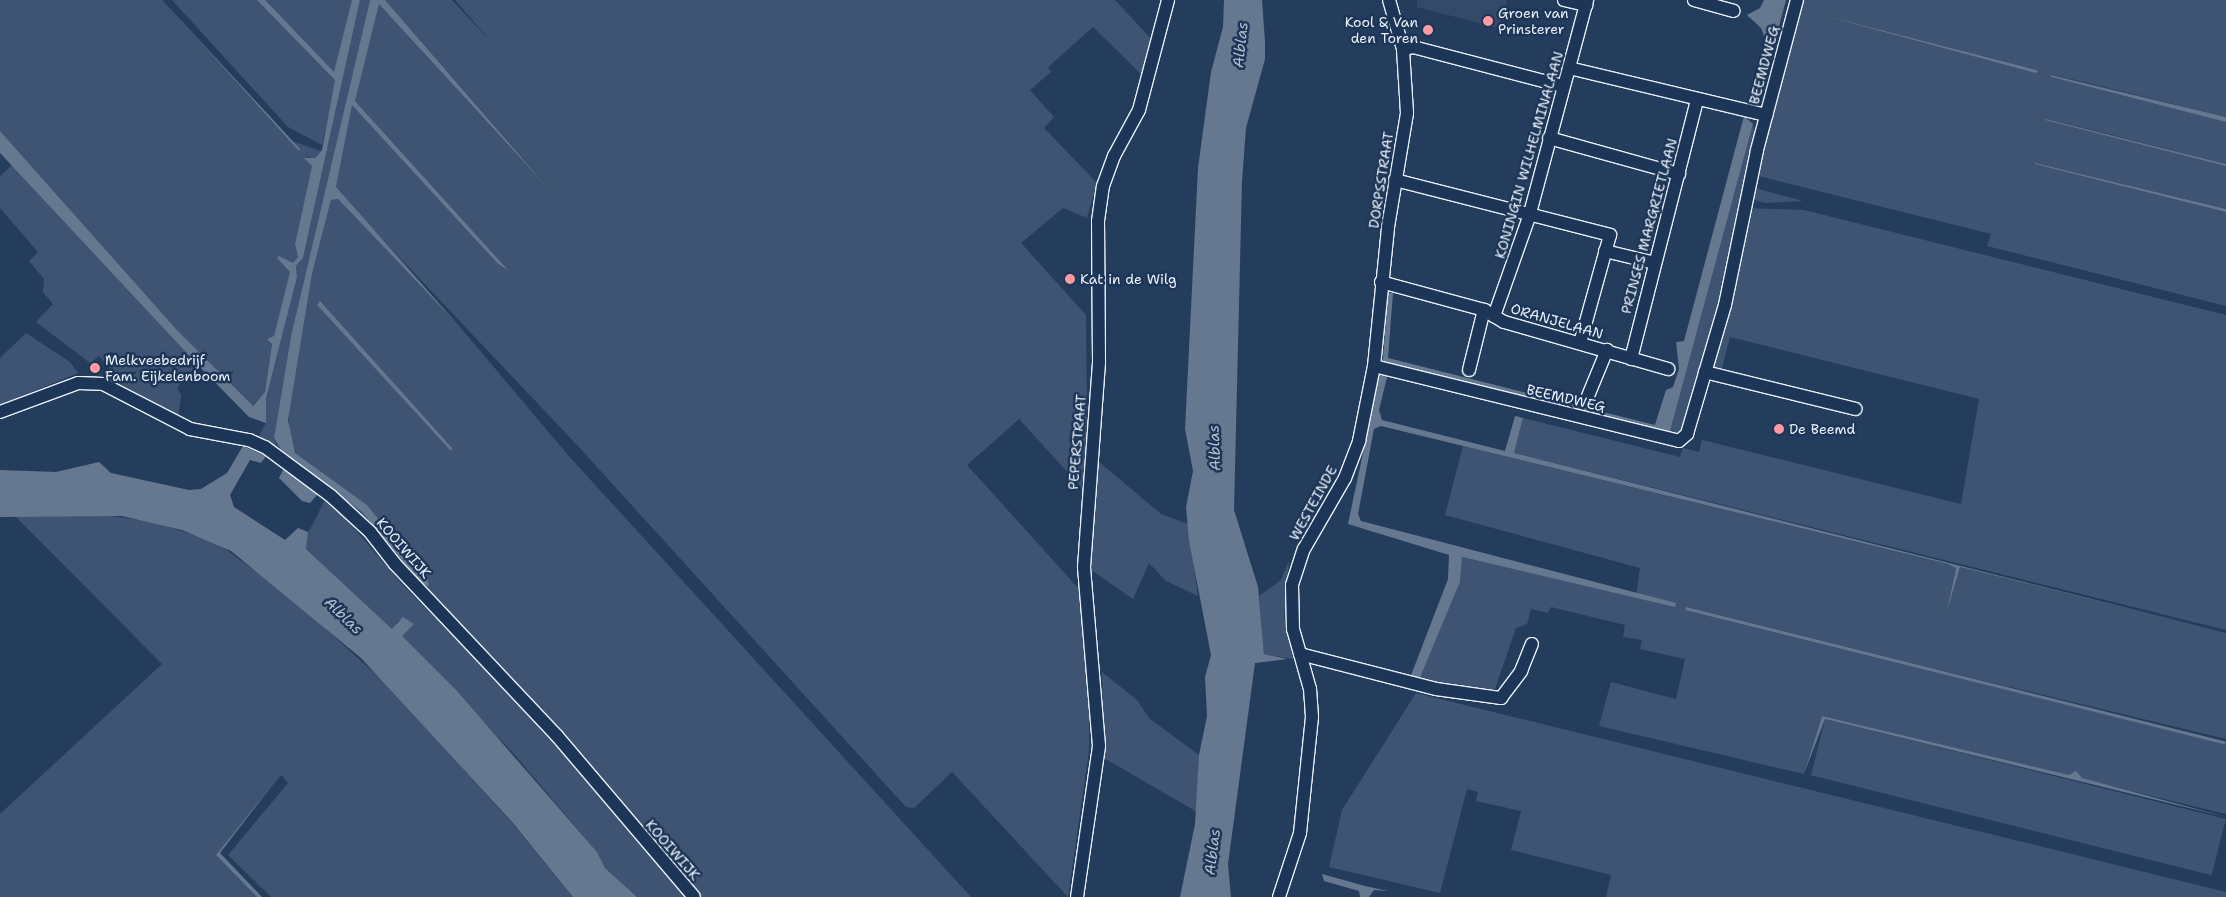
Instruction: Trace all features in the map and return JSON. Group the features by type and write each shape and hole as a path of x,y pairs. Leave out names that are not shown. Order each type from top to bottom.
{"street":[{"name":"PEPERSTRAAT","path":"1077,897 1099,746 1084,567 1099,362 1098,221 1103,186 1141,103 1168,0"},
{"name":"DORPSSTRAAT","path":"1374,366 1381,282 1409,93 1402,49 1389,0"},
{"path":"1564,0 1586,3"},
{"path":"1694,0 1717,3 1734,12"},
{"name":"BEEMDWEG","path":"1374,366 1679,441 1686,434 1727,298 1766,115 1797,0"},
{"name":"KONINGIN WILHELMINALAAN","path":"1469,370 1489,313 1529,217 1586,3"},
{"path":"1402,49 1413,47 1563,86"},
{"path":"1570,68 1697,101 1766,115"},
{"name":"PRINSES MARGRIETLAAN","path":"1630,359 1697,101"},
{"path":"1550,138 1679,174"},
{"path":"1395,180 1529,217 1610,235 1580,342"},
{"path":"1605,251 1655,263"},
{"name":"ORANJELAAN","path":"1381,282 1489,313 1630,359 1668,369"},
{"path":"1588,396 1606,350"},
{"name":"WESTEINDE","path":"1279,897 1300,833 1312,716 1310,689 1293,629 1292,585 1304,550 1354,455 1374,366"},
{"path":"1705,372 1856,409"},
{"name":"KOOIWIJK","path":"0,412 78,383 103,384 190,429 249,440 265,447 331,496 370,532 395,564 557,736 694,897"},
{"path":"1300,654 1436,689 1501,698 1521,672 1532,644"}],"shaded area":[{"path":"0,0 162,0 292,141 321,151 314,158 306,157 312,166 295,244 298,256 272,344 265,392 252,406 177,330 0,131"},
{"path":"172,0 355,0 322,145 288,127"},
{"path":"360,0 370,0 291,336 274,438 277,446 362,512 406,564 423,581 429,583 367,505 295,454 289,431 289,412 312,274 331,200 338,199 460,327 567,454 971,897 701,897 457,623 269,441 258,438 266,423 266,400 297,277 296,266 303,258","holes":["319,302 451,450 317,305"]},
{"path":"385,0 452,0 491,42 455,0 1115,0 1153,41 1145,78 1093,27 1048,67 1051,72 1030,90 1054,117 1044,128 1097,183 1087,218 1063,208 1021,243 1086,315 1087,430 1082,488 1019,419 967,465 1079,589 1089,692 1089,751 1068,897 952,772 914,808 906,807 577,445 347,202 336,187 352,104 498,264 507,269 355,101 379,3 549,188"},
{"name":"Groen van Prinsterer","path":"1417,0 1507,0 1502,29 1417,7"},
{"path":"1799,0 2226,0 2226,117 2051,74 2226,122 2226,164 2045,118 2226,166 2226,209 2035,163 2226,212 2226,306 1987,246 1991,234 1754,175"},
{"path":"1753,124 1756,137 1746,172 1730,274 1679,434 1669,435"},
{"path":"13,164 197,364 177,388 181,395 178,420 107,381 115,374 99,356 90,363 36,322 53,304 43,292 44,279 29,261 38,252 0,208 0,176"},
{"path":"1751,187 1803,201 1765,203 1754,200 1750,194"},
{"path":"1749,208 1804,210 2226,315 2226,630 1514,453 1523,418 1680,457 1683,448 1699,452 1702,440 1961,504 1979,399 1730,337 1721,372 1711,369"},
{"path":"26,333 70,362 78,373 0,405 0,358"},
{"path":"1463,446 1948,564 1956,567 1946,615 1960,567 2226,633 2226,739 1686,609 2226,742 2226,814 1822,716 1804,774 1599,726 1611,682 1676,699 1685,659 1640,649 1642,640 1623,637 1625,625 1551,607 1548,613 1531,609 1527,624 1516,628 1495,689 1487,692 1419,680 1460,582 1462,557 1636,597 1640,568 1445,515"},
{"path":"1098,461 1161,514 1188,524 1198,596 1166,581 1149,563 1133,599 1091,570"},
{"path":"325,500 340,512 402,584 533,718 685,897 637,897 605,868 597,852 514,754 401,636 414,624 398,621 393,630 306,549 304,541"},
{"path":"89,513 155,522 217,543 287,594 381,679 512,823 573,897 271,897 228,855 288,783 281,775 216,855 257,897 0,897 0,814 162,664 15,516"},
{"path":"1289,561 1284,617 1293,659 1264,654 1259,596 1281,580"},
{"path":"1102,672 1137,700 1150,719 1199,755 1197,812 1104,758"},
{"path":"1416,693 2226,892 2226,897 1606,897 1611,875 1511,850 1521,811 1476,801 1478,792 1467,789 1440,893 1329,867 1342,810"},
{"path":"1825,719 2226,819 2212,875 1811,775"}],"water":[{"path":"162,0 300,149 299,151"},
{"path":"257,0 265,0 334,72 352,0 360,0 303,258 296,266 297,277 266,399 266,423 249,417 0,153 0,131 177,330 253,406 265,392 272,344 267,339 274,336 290,272 277,258 279,256 293,263 298,257 295,244 312,166 304,158 315,158 322,150 335,80"},
{"path":"370,0 385,0 550,190 379,4 355,101 508,270 498,264 352,105 336,187 460,327 338,199 331,200 312,274 288,420 295,453 367,505 428,580 429,586 422,584 362,512 283,453 274,438 291,336"},
{"name":"Alblas","path":"1224,0 1262,0 1265,42 1265,59 1246,128 1242,181 1234,510 1258,587 1264,654 1287,659 1255,663 1228,864 1231,897 1180,897 1195,824 1199,755 1207,716 1205,677 1211,655 1189,541 1186,507 1193,471 1185,429 1198,168 1211,72 1223,27"},
{"path":"1764,0 1786,0 1758,106 1746,107 1766,41 1761,28 1747,15 1760,8"},
{"path":"1822,15 2036,70 2038,71 2036,73"},
{"path":"2050,75 2226,117 2226,122 2052,77"},
{"path":"1744,116 1753,124 1669,435 1390,365 1379,410 1382,420 1505,451 1515,416 1523,418 1514,453 2226,633 1960,567 1946,615 1956,568 1948,564 1381,426 1374,429 1358,514 1361,521 1676,603 1675,607 1462,557 1460,582 1419,680 1410,678 1448,579 1449,555 1348,524 1383,358 1388,293 1393,293 1388,358 1655,425 1666,390 1673,387 1679,369 1676,342 1684,341"},
{"path":"2045,120 2226,164 2226,166"},
{"path":"2035,164 2226,209 2226,212"},
{"path":"320,301 452,448 451,451 317,305"},
{"name":"Alblas","path":"243,446 266,456 261,463 250,460 230,495 234,507 285,540 298,528 308,532 306,549 392,629 403,617 414,624 402,636 457,691 597,852 605,868 637,897 573,897 512,822 361,658 231,551 182,530 122,516 0,517 0,470 56,472 99,462 111,473 189,490 201,489 227,473"},
{"path":"284,468 318,494 310,503 302,501 279,478"},
{"path":"1686,607 2225,742 2225,744 1685,610"},
{"path":"1822,716 2069,775 2076,771 2082,778 2226,817 1825,719 1804,774"},
{"path":"274,783 220,853 262,897 257,897 216,855"},
{"path":"1322,874 1388,891 1374,890 1369,897 1360,897 1359,891 1324,881"}],"place":[{"name":"Groen van Prinsterer","path":"1488,21"},
{"name":"Kool & Van den Toren","path":"1428,30"},
{"name":"Kat in de Wilg","path":"1070,279"},
{"name":"Melkveebedrijf Fam. Eijkelenboom","path":"95,368"},
{"name":"De Beemd","path":"1779,429"}]}
